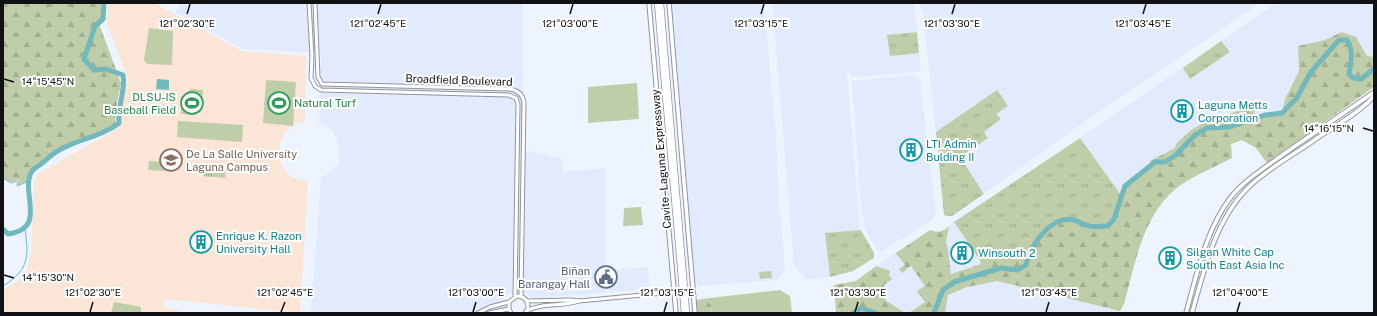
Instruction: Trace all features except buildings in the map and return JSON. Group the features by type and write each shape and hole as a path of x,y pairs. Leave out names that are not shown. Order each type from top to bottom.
{"highway":[{"name":"Cavite–Laguna Expressway","path":"657,3 687,313"},
{"name":"Cavite–Laguna Expressway","path":"661,3 671,149"},
{"name":"Cavite–Laguna Expressway","path":"673,164 684,313"}],"main road":[{"path":"649,3 676,313"},
{"path":"669,3 695,313"},
{"path":"1186,313 1198,270 1214,228 1231,197 1250,178 1374,92"},
{"path":"1192,313 1203,273 1219,228 1227,212 1239,196 1254,182 1350,115 1374,96"}],"street":[{"name":"Broadfield Boulevard","path":"309,3 312,56 311,78 317,88 326,92 505,94 516,98 518,104 515,297"},
{"name":"Broadfield Boulevard","path":"315,3 318,76 320,83 327,86 509,89 520,93 524,101 521,297"},
{"path":"478,313 490,307 509,302 515,297 521,297 527,301 579,301 674,292"},
{"path":"526,312 527,301"},
{"path":"526,312 532,308 571,304 579,301"},
{"path":"509,302 509,309 511,313"},
{"path":"489,313 509,309"}],"shaded area":[{"name":"De La Salle University Laguna Campus","path":"108,3 154,3 242,51 306,56 305,121 295,124 285,132 280,144 279,154 282,166 288,175 297,179 308,181 300,313 165,299 164,307 178,310 178,313 3,313 3,290 19,280 27,269 31,252 34,181 39,173 117,129 128,79 106,22"},
{"path":"181,3 522,3 524,150 562,159 563,172 605,168 605,293 531,298 528,294 515,291 504,297 508,313 311,313 321,179 339,164 338,141 332,130 319,123 321,53 243,49 175,12"},
{"path":"672,3 764,3 776,138 778,186 785,270 777,280 699,286 695,281"},
{"path":"772,3 913,3 915,10 917,32 888,35 890,55 919,53 921,68 918,72 852,77 849,71 847,71 860,230 825,234 830,277 807,280 794,266"},
{"path":"919,3 1260,3 1090,118 984,194 960,157 988,138 984,132 1000,120 996,114 1008,106 997,90 936,132 923,16"},
{"path":"1276,3 1374,3 1374,57 1367,56 1354,36 1342,32 1325,40 1299,71 1285,99 1282,113 1256,118 1253,107 1233,113 1227,113 1218,121 1208,120 1195,127 1175,148 1125,186 1121,195 1080,138"},
{"path":"915,75 920,78 936,214 930,221 881,252 877,249 866,232 864,224 857,177 859,177 852,81"},
{"path":"954,222 981,264 950,274 947,255 948,246 946,242 949,226"},
{"path":"896,253 905,265 901,273 911,266 926,286 925,302 909,313 905,313 885,300 884,285 889,275 888,270 876,266"},
{"path":"648,267 649,289 609,293 608,274 611,273 610,270"},
{"path":"997,281 1120,311 1120,313 945,313 947,295 967,287"}],"green space":[{"path":"3,3 102,3 101,18 98,21 121,83 116,108 115,126 57,154 32,171 29,181 18,185 19,181 17,180 11,182 3,178"},
{"path":"149,28 173,31 172,65 147,64 144,60"},
{"path":"917,32 919,53 890,56 887,35"},
{"path":"1342,32 1356,37 1367,56 1374,57 1374,87 1267,163 1256,148 1242,140 1231,144 1232,158 1178,187 1166,198 1148,225 1137,257 1124,304 1120,311 997,281 967,287 948,295 945,313 909,313 925,302 917,291 925,286 911,266 902,273 899,269 905,265 896,253 930,230 941,231 945,230 949,226 946,242 951,274 981,264 979,259 1013,256 1024,240 1040,238 1053,223 1063,219 1074,220 1087,226 1108,226 1114,219 1125,186 1151,165 1150,161 1175,148 1176,144 1185,135 1195,128 1205,122 1218,121 1230,114 1253,106 1256,118 1282,113 1285,99 1299,71 1298,46 1325,40"},
{"path":"1221,41 1230,52 1190,79 1183,68"},
{"name":"Natural Turf","path":"266,80 296,82 293,126 263,123"},
{"path":"637,83 639,119 588,123 588,87"},
{"name":"DLSU-IS Baseball Field","path":"191,89 203,90 202,111 195,115 181,114 181,97"},
{"path":"997,90 1008,106 996,114 1001,119 984,132 988,138 960,157 984,194 952,216 944,215 936,132"},
{"path":"178,121 243,125 242,142 177,137"},
{"path":"1080,138 1121,195 1114,219 1108,226 1087,226 1074,220 1053,223 1040,238 1024,240 1013,256 979,259 954,222"},
{"path":"149,161 166,162 165,171 148,170"},
{"path":"204,165 226,168 225,178 203,176"},
{"path":"641,207 643,225 623,226 624,208"},
{"path":"861,230 874,253 874,258 853,271 830,277 825,233"},
{"path":"876,266 890,271 889,275 892,279 884,285 885,300 905,313 836,313 834,285 856,281"},
{"path":"771,271 772,278 760,279 759,272"},
{"path":"780,290 790,296 792,313 712,313 710,310 712,304 701,299"},
{"path":"701,299 712,304 710,310 712,313 697,313 696,300"},
{"path":"114,302 141,307 141,313 111,313"}],"water":[{"path":"157,79 169,80 169,90 156,89"}],"waterway":[{"path":"3,229 8,234 20,230 27,225 30,217 29,179 34,169 54,153 63,148 104,132 119,123 119,111 124,81 123,75 106,69 94,70 84,59 95,26 103,19 104,3"},
{"path":"934,313 943,290 954,282 1001,268 1018,270 1026,265 1028,257 1037,241 1043,233 1057,222 1065,219 1074,220 1084,225 1097,227 1108,226 1114,219 1125,186 1155,162 1165,162 1176,155 1195,135 1207,128 1230,127 1265,115 1282,113 1296,99 1311,72 1339,40 1347,40 1351,48 1349,74 1353,78 1361,79 1374,69"},
{"path":"3,178 11,183 16,181 18,182 17,186 29,181"},
{"path":"3,286 18,274 25,262 27,255 25,229"},
{"path":"853,313 861,308 876,313"}],"place":[{"name":"DLSU-IS Baseball Field","path":"192,103"},
{"name":"Natural Turf","path":"279,103"},
{"name":"Laguna Metts Corporation","path":"1182,111"},
{"name":"LTI Admin Bulding II","path":"911,150"},
{"name":"De La Salle University Laguna Campus","path":"171,160"},
{"name":"Enrique K. Razon University Hall","path":"201,242"},
{"name":"Winsouth 2","path":"962,253"},
{"name":"Silgan White Cap South East Asia Inc","path":"1170,258"},
{"name":"Biñan Barangay Hall","path":"606,277"}]}
